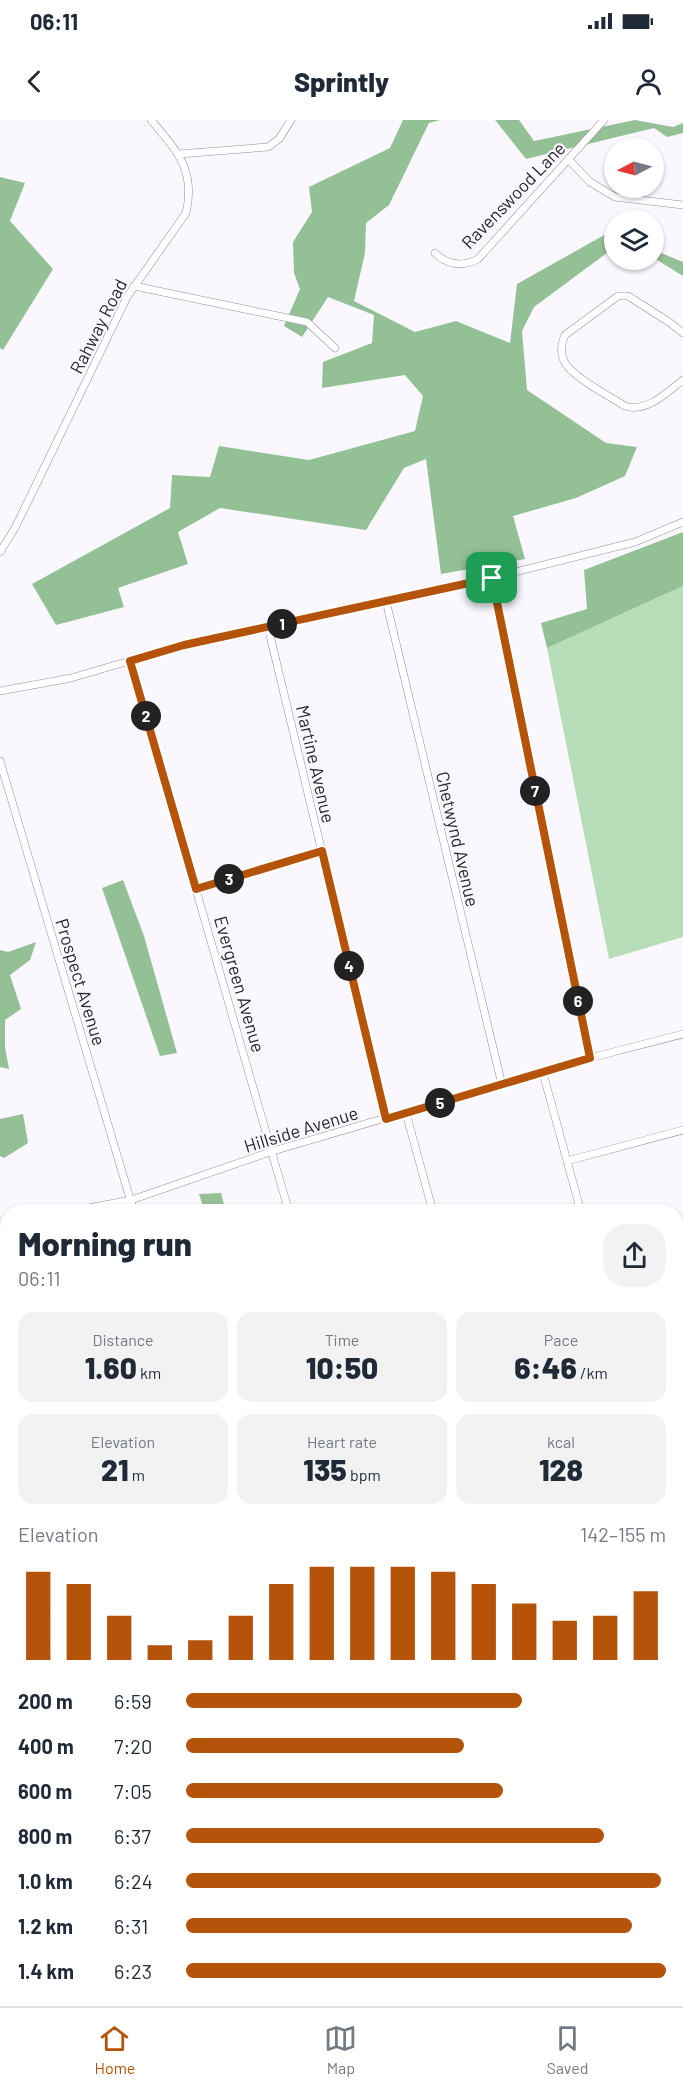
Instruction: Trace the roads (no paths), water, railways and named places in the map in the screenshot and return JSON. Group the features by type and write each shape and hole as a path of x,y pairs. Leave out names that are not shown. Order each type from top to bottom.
{"street":[{"name":"Rahway Road","path":"0,552 15,528 127,297 186,213 189,188 185,167 180,154 151,120"},
{"path":"180,154 268,147 279,139 291,120"},
{"name":"Ravenswood Lane","path":"435,253 452,263 465,264 477,259 604,120"},
{"path":"569,160 590,182 615,197 683,205"},
{"path":"134,286 307,322 335,348"},
{"path":"683,333 628,296 618,296 565,335 561,351 566,364 573,372 631,408 646,406 683,380"},
{"path":"0,691 71,678 184,645 492,578 635,542 683,522"},
{"path":"492,578 590,1058"},
{"name":"Chetwynd Avenue","path":"386,601 502,1084"},
{"name":"Martine Avenue","path":"268,627 386,1119"},
{"name":"Evergreen Avenue","path":"130,661 287,1204"},
{"name":"Prospect Avenue","path":"0,760 132,1204"},
{"path":"196,889 322,851"},
{"name":"Hillside Avenue","path":"110,1204 131,1200 273,1151 590,1058 683,1034"},
{"path":"543,1072 579,1204"},
{"path":"406,1113 431,1204"},
{"path":"567,1161 683,1130"}]}
